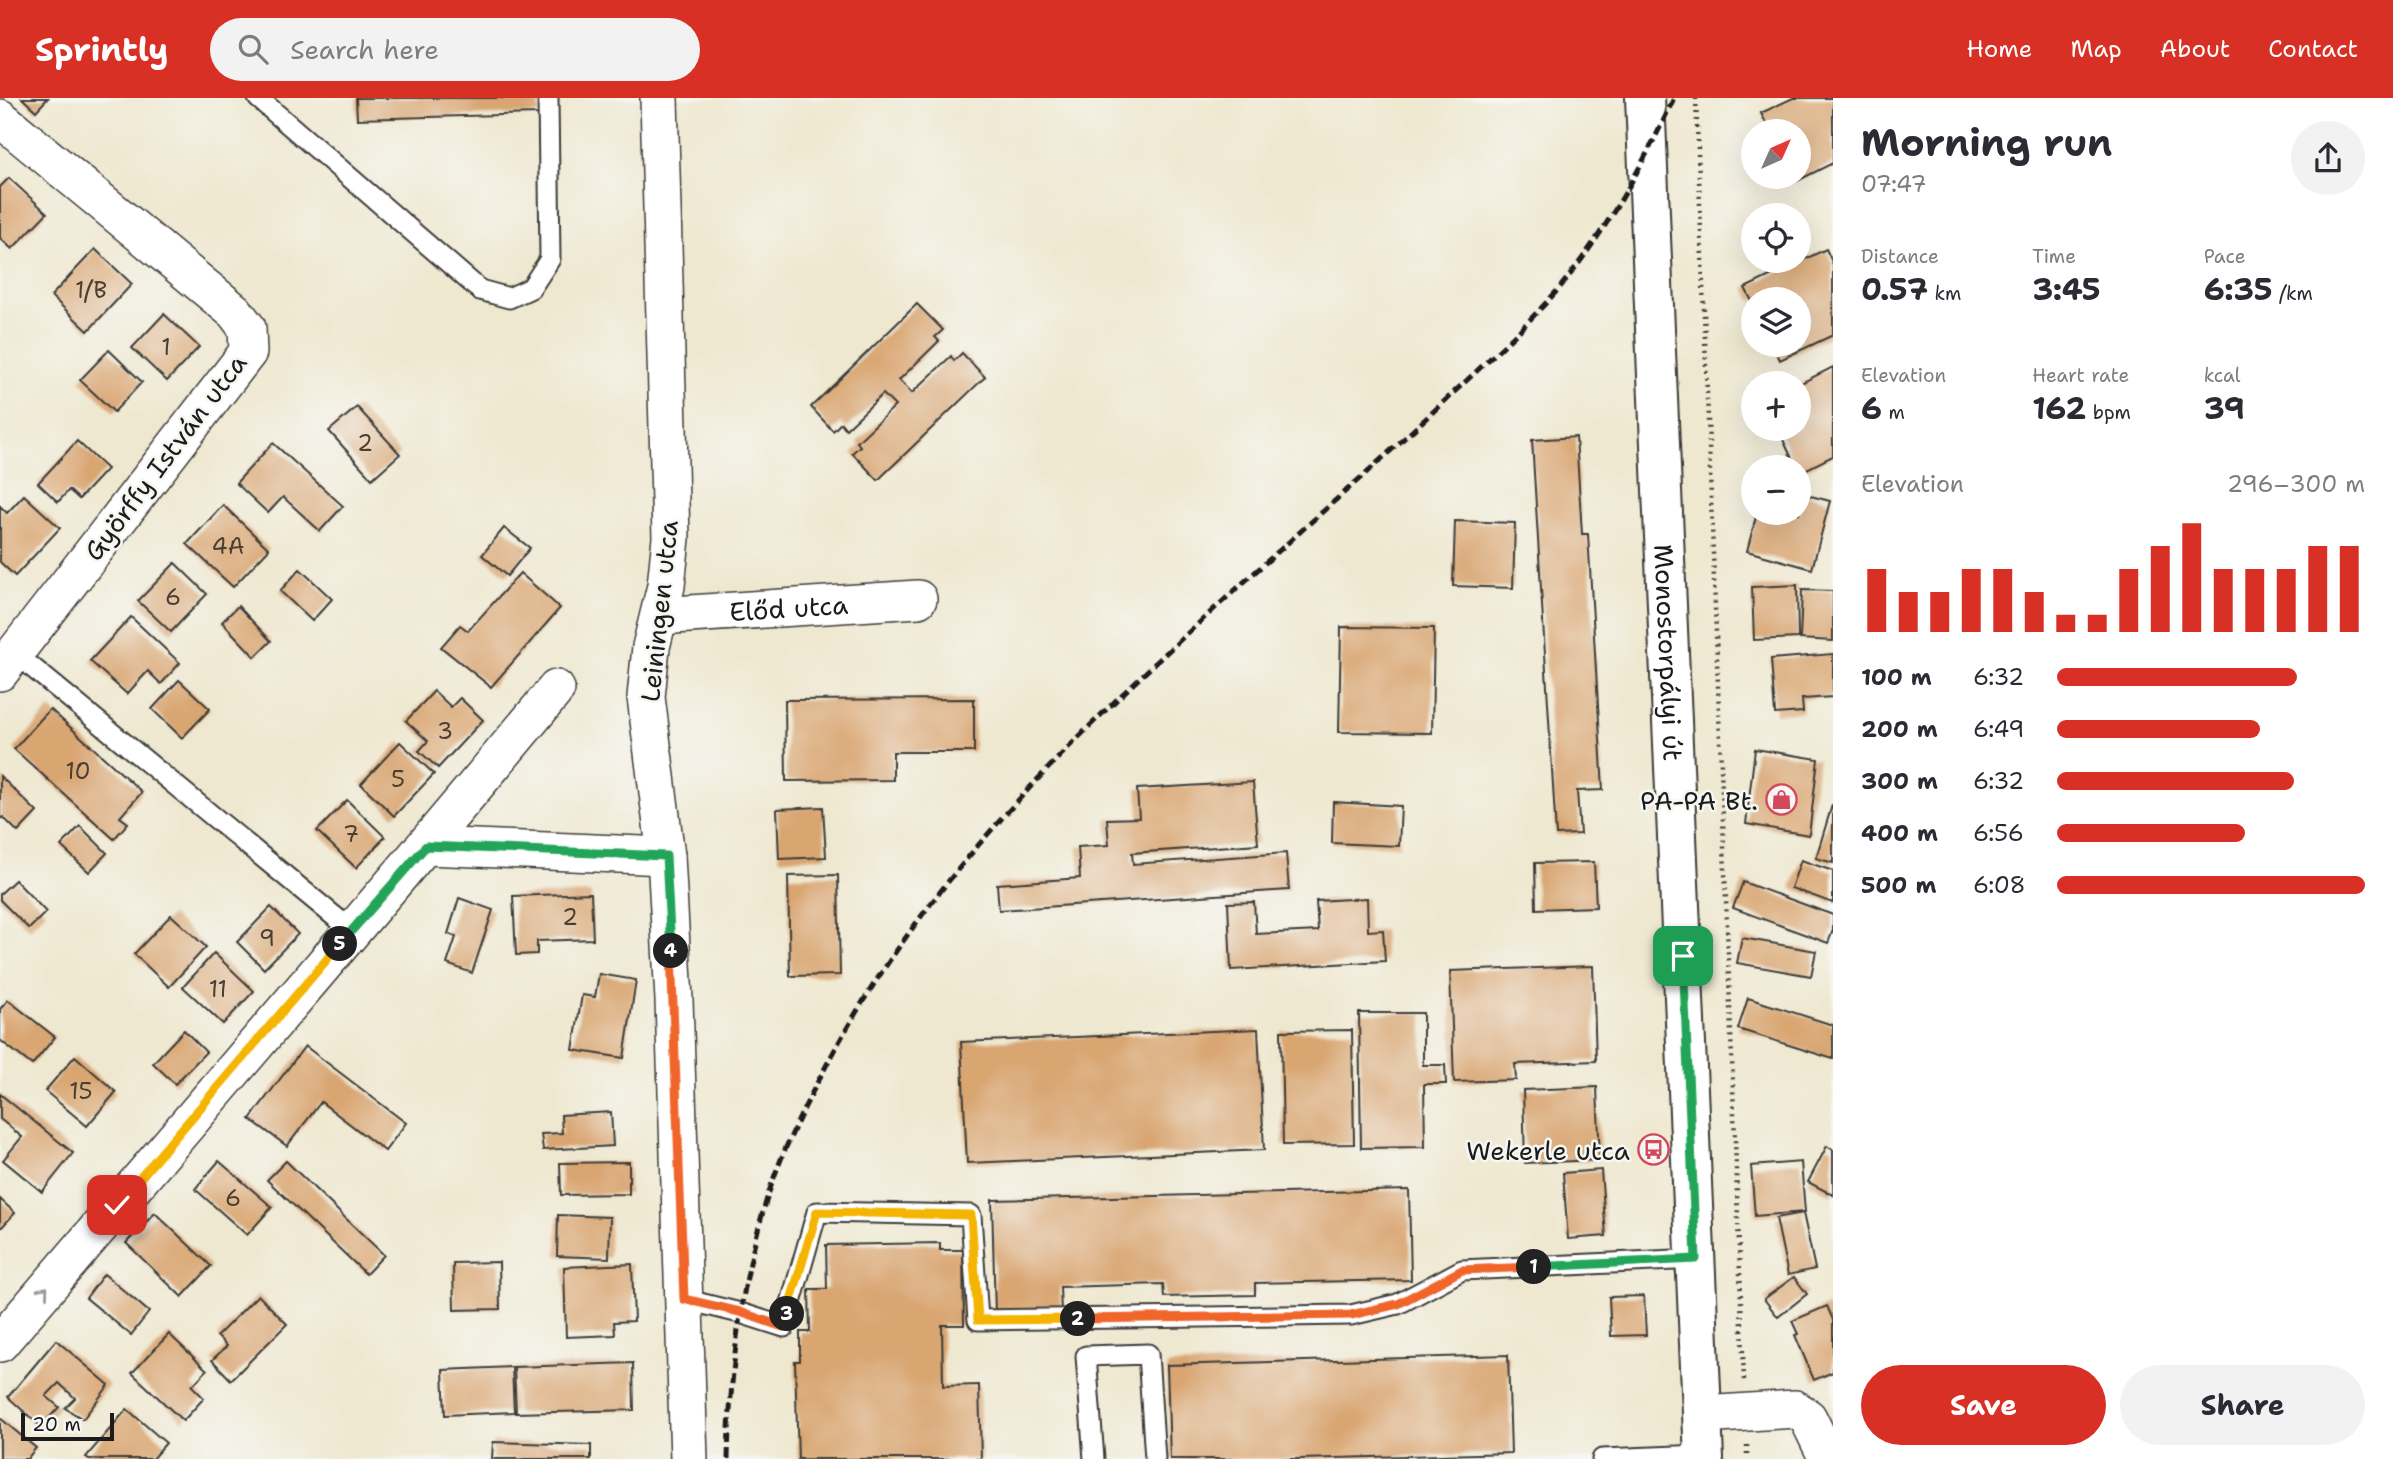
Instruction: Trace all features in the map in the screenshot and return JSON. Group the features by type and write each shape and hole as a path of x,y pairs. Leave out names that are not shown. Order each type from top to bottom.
{"street":[{"name":"Leiningen utca","path":"659,98 671,538 666,586 651,648 646,697 666,856 674,1000 689,1459"},
{"name":"Monostorpályi út","path":"1645,98 1704,1457"},
{"name":"Györffy István utca","path":"0,118 235,312 247,328 248,352 8,663"},
{"name":"Előd utca","path":"659,616 918,599"},
{"path":"0,1343 351,930 426,846 556,689"},
{"path":"426,846 666,856"},
{"path":"1703,1415 1795,1409 1808,1418 1828,1459"}],"lane":[{"path":"257,98 480,290 509,298 531,288 550,259 548,98"},
{"path":"8,663 351,930"},
{"path":"684,1299 740,1312 783,1327 817,1212 971,1215 978,1320 1351,1315 1398,1304 1462,1270 1696,1259"},
{"path":"1094,1459 1086,1356 1148,1354 1154,1459"},
{"path":"1602,1459 1704,1457"}],"path":[{"path":"1696,98 1747,1459"}],"building":[{"path":"22,98 48,98 36,111"},
{"path":"356,98 539,98 539,114 357,119"},
{"path":"1793,98 1833,98 1833,163 1811,174 1811,119 1764,119 1761,113"},
{"path":"9,178 47,213 12,249 0,238 0,187"},
{"path":"95,249 132,284 88,331 51,296"},
{"path":"1826,249 1833,264 1833,335 1811,345 1811,287 1747,287 1776,273 1811,273 1811,256"},
{"path":"917,304 943,330 935,337 939,341 899,380 912,393 951,356 954,361 962,353 985,377 878,480 852,453 860,446 857,442 895,406 883,394 846,429 841,423 833,431 811,407"},
{"path":"164,314 199,347 167,381 132,348"},
{"path":"109,350 142,382 114,412 80,380"},
{"path":"1833,367 1833,456 1811,467 1811,455 1790,455 1784,441 1811,441 1811,378"},
{"path":"357,407 400,454 372,479 329,431"},
{"path":"1576,437 1582,534 1588,534 1603,790 1577,791 1580,834 1556,835 1532,440"},
{"path":"77,441 107,469 79,499 69,490 58,502 38,483"},
{"path":"273,443 343,506 320,531 283,497 268,513 236,483"},
{"path":"24,495 60,528 15,576 0,562 0,506 7,513"},
{"path":"1811,496 1830,501 1812,569 1747,551 1754,525 1811,525"},
{"path":"223,505 269,549 233,587 187,544"},
{"path":"1455,521 1515,523 1513,588 1453,586"},
{"path":"504,528 530,548 507,576 482,555"},
{"path":"175,563 207,594 171,632 138,601"},
{"path":"300,569 332,599 312,621 280,591"},
{"path":"520,573 560,608 491,687 441,647 460,625 468,631"},
{"path":"1797,585 1798,638 1754,640 1752,587"},
{"path":"1802,590 1833,591 1833,641 1800,639"},
{"path":"238,606 271,641 255,657 222,622"},
{"path":"131,617 180,663 161,684 148,671 127,694 90,661"},
{"path":"1341,627 1434,628 1432,733 1339,732"},
{"path":"1833,654 1833,697 1802,699 1803,712 1775,714 1771,659"},
{"path":"179,680 210,709 182,738 152,709"},
{"path":"434,691 451,707 460,698 483,720 438,768 419,751 428,741 406,721"},
{"path":"974,699 974,752 893,752 893,780 786,781 785,700"},
{"path":"50,709 142,792 120,817 128,823 114,839 14,749"},
{"path":"400,742 434,774 394,816 361,784"},
{"name":"PA-PA Bt.","path":"1755,749 1818,759 1809,835 1746,824"},
{"path":"0,776 37,812 18,832 3,817 0,819"},
{"path":"1253,782 1258,844 1132,853 1133,864 1286,853 1289,890 999,910 997,884 1080,878 1078,847 1109,845 1107,819 1139,818 1137,789"},
{"path":"347,800 385,837 356,868 317,831"},
{"path":"1333,802 1401,806 1399,846 1332,843"},
{"path":"1833,805 1833,863 1816,858"},
{"path":"823,807 826,857 779,859 777,809"},
{"path":"80,826 107,853 89,872 61,846"},
{"path":"1801,860 1833,871 1833,903 1791,888"},
{"path":"1594,862 1596,907 1536,909 1535,863"},
{"path":"838,875 840,975 790,976 788,876"},
{"path":"15,880 46,912 29,929 0,900 0,894"},
{"path":"1743,882 1833,915 1833,930 1828,943 1733,908"},
{"path":"591,893 593,939 537,941 537,954 516,955 513,896"},
{"path":"459,898 493,910 472,973 447,964 456,937 448,934"},
{"path":"1367,898 1368,931 1383,930 1385,961 1231,970 1228,903 1254,902 1256,934 1318,931 1316,901"},
{"path":"271,907 298,934 264,969 237,942"},
{"path":"171,915 206,947 169,987 134,954"},
{"path":"1742,938 1816,951 1811,976 1737,963"},
{"path":"214,953 254,991 223,1024 183,987"},
{"path":"1593,966 1596,1061 1515,1064 1516,1080 1454,1082 1450,971"},
{"path":"599,974 636,980 624,1058 573,1050 582,995 595,997"},
{"path":"1748,998 1833,1025 1833,1059 1738,1029"},
{"path":"8,1000 55,1037 32,1065 0,1040 0,1009"},
{"path":"1359,1013 1423,1013 1423,1065 1445,1065 1446,1084 1424,1084 1425,1147 1361,1148"},
{"path":"1258,1029 1264,1150 967,1163 961,1042"},
{"path":"184,1030 206,1052 175,1084 153,1063"},
{"path":"1352,1030 1354,1144 1283,1145 1281,1031"},
{"path":"305,1046 406,1123 385,1151 321,1102 287,1146 250,1119"},
{"path":"75,1056 116,1092 87,1126 45,1091"},
{"path":"1597,1087 1600,1160 1525,1163 1523,1090"},
{"path":"0,1094 73,1153 42,1192 3,1160 22,1137 0,1119"},
{"path":"611,1112 613,1146 543,1150 541,1134 562,1133 561,1115"},
{"path":"1827,1146 1833,1150 1833,1195 1808,1182"},
{"path":"219,1161 272,1207 247,1235 195,1189"},
{"path":"286,1161 384,1255 366,1274 267,1180"},
{"path":"629,1162 629,1194 561,1195 560,1163"},
{"path":"1801,1162 1805,1212 1755,1216 1751,1166"},
{"path":"1601,1170 1606,1236 1568,1239 1563,1173"},
{"path":"1409,1190 1411,1280 1255,1283 1255,1295 1164,1297 1163,1284 1060,1287 1061,1312 995,1314 992,1200"},
{"path":"0,1199 15,1213 0,1229"},
{"path":"155,1213 211,1266 182,1297 126,1243"},
{"path":"1803,1213 1815,1269 1788,1275 1776,1218"},
{"path":"558,1215 610,1217 609,1258 557,1256"},
{"path":"940,1243 940,1250 963,1250 964,1325 942,1325 943,1386 979,1385 981,1459 798,1459 795,1361 800,1361 800,1332 810,1332 809,1289 827,1289 826,1245"},
{"path":"499,1262 500,1309 454,1310 453,1263"},
{"path":"632,1264 634,1321 614,1322 615,1335 566,1337 564,1267"},
{"path":"104,1274 149,1312 131,1335 86,1298"},
{"path":"1794,1277 1807,1294 1778,1317 1764,1299"},
{"path":"258,1295 287,1324 231,1380 212,1360 227,1346 217,1336"},
{"path":"1644,1296 1646,1335 1611,1336 1609,1297"},
{"path":"1827,1306 1833,1320 1833,1372 1814,1380 1792,1321"},
{"path":"169,1334 207,1370 192,1386 204,1398 183,1421 132,1373"},
{"path":"56,1340 109,1385 83,1419 65,1408 75,1398 59,1383 46,1396 59,1407 41,1427 8,1397"},
{"path":"1508,1355 1511,1453 1300,1459 1170,1459 1167,1365"},
{"path":"633,1363 634,1410 516,1413 514,1367"},
{"path":"512,1367 514,1412 445,1415 443,1370"},
{"path":"127,1409 166,1443 152,1459 86,1457"},
{"path":"0,1418 36,1448 27,1459 0,1459"},
{"path":"493,1442 591,1445 591,1459 492,1459"}],"railway":[{"path":"728,1459 738,1331 749,1268 765,1205 777,1169 800,1118 825,1068 874,984 929,906 990,831 1056,760 1195,626 1452,395 1551,298 1585,255 1613,212 1639,168 1674,98"}],"place":[{"name":"PA-PA Bt.","path":"1781,800"},
{"name":"Wekerle utca","path":"1653,1150"}],"route":[{"path":"117,1205 426,846 666,856 674,1000 684,1299 740,1312 783,1327 817,1212 971,1215 978,1320 1351,1315 1398,1304 1462,1270 1696,1259 1683,956"}]}
